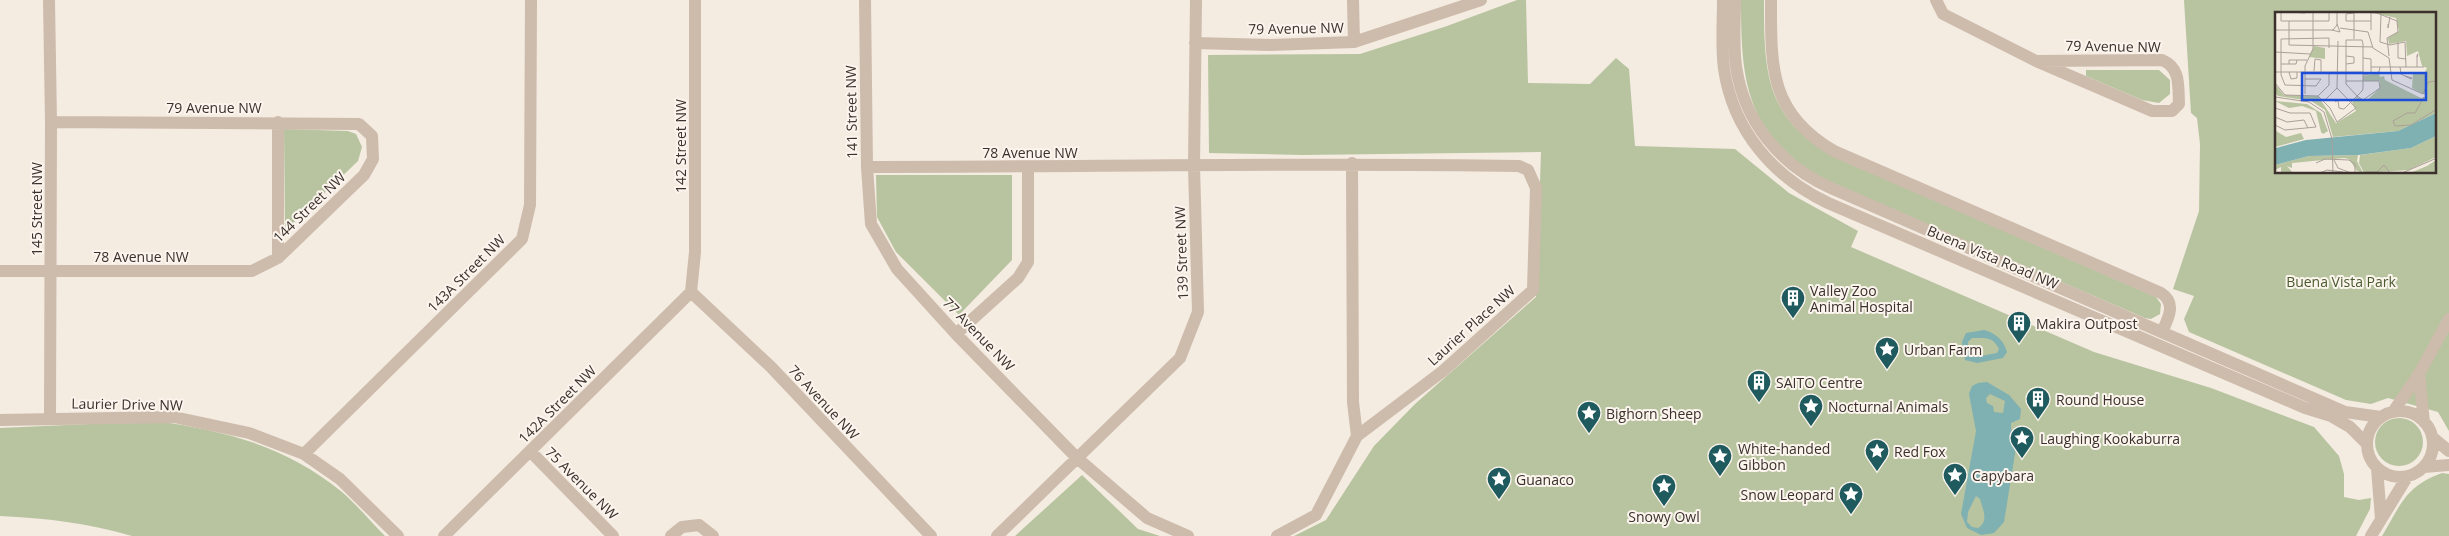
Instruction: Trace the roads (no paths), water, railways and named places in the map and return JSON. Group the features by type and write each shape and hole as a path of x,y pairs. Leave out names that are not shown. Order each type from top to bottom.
{"street":[{"name":"145 Street NW","path":"48,0 51,122 50,418"},
{"name":"143A Street NW","path":"304,454 522,239 530,205 531,0"},
{"name":"142 Street NW","path":"691,292 695,252 695,0"},
{"name":"141 Street NW","path":"865,0 867,167 871,224"},
{"name":"139 Street NW","path":"1076,457 1180,358 1198,312 1194,166 1196,0"},
{"path":"1353,0 1354,42"},
{"name":"79 Avenue NW","path":"1195,43 1270,45 1354,42 1481,0"},
{"name":"Buena Vista Road NW","path":"1723,0 1724,69 1737,114 1762,155 1799,187 1828,202 2237,379 2331,416 2350,427 2367,444"},
{"name":"Buena Vista Road NW","path":"1735,0 1736,65 1742,93 1761,132 1792,165 1824,185 2345,412 2387,415"},
{"path":"1771,0 1771,58 1779,92 1797,121 1822,144 2161,293 2169,299 2170,312 2162,332"},
{"name":"79 Avenue NW","path":"1936,1 1943,14 2036,61 2152,111 2172,111 2178,104 2176,70 2169,62 2162,60 2036,61"},
{"name":"79 Avenue NW","path":"51,122 359,124 372,136"},
{"name":"144 Street NW","path":"278,122 278,258"},
{"name":"144 Street NW","path":"278,258 364,175 373,159 372,136"},
{"path":"1352,163 1353,402 1357,436"},
{"name":"Laurier Place NW","path":"1194,166 1352,163 1520,166 1528,170 1536,188 1533,290 1443,371 1357,436 1316,515 1277,536"},
{"name":"78 Avenue NW","path":"867,167 1194,166"},
{"path":"956,334 1018,278 1028,262 1028,167"},
{"name":"77 Avenue NW","path":"871,224 897,269 956,334 1076,457"},
{"name":"78 Avenue NW","path":"0,271 252,272 278,258"},
{"name":"142A Street NW","path":"444,536 691,292"},
{"name":"76 Avenue NW","path":"691,292 771,367 931,536"},
{"path":"2407,477 2396,477 2377,468 2371,461 2367,444 2368,434 2387,415 2419,374 2449,318"},
{"path":"2419,374 2424,422 2432,437 2449,451"},
{"path":"2387,415 2404,412 2415,415 2424,422"},
{"name":"Laurier Drive NW","path":"0,420 174,417 249,433 304,454 340,479 398,536"},
{"path":"2424,467 2433,448 2432,437"},
{"name":"75 Avenue NW","path":"530,451 613,536"},
{"path":"996,536 1076,457 1147,518 1188,536"},
{"path":"2371,536 2407,477 2424,467 2449,465"},
{"path":"2377,468 2381,518"},
{"path":"671,536 682,527 699,526 713,536"}],"water":[{"path":"1984,330 1992,333 2002,341 2007,352 2003,358 1977,363 1965,360 1962,342 1966,333","holes":["1972,338 1991,340 1999,349 1997,353 1975,357 1969,354 1968,342"]},
{"path":"1987,382 2009,395 2021,409 2020,419 2011,423 2011,429 2018,435 2004,522 1994,533 1981,535 1967,528 1961,514 1976,431 1969,394 1972,386","holes":["1990,394 2005,401 2003,413 1994,412 1993,406 1987,403 1986,398","1976,496 1980,499 1984,511 1983,522 1978,528 1972,527 1967,522 1968,512"]}],"place":[{"name":"Valley Zoo Animal Hospital","path":"1793,319"},
{"name":"Makira Outpost","path":"2019,344"},
{"name":"Urban Farm","path":"1887,370"},
{"name":"SAITO Centre","path":"1759,403"},
{"name":"Round House","path":"2038,420"},
{"name":"Nocturnal Animals","path":"1811,427"},
{"name":"Bighorn Sheep","path":"1589,434"},
{"name":"Laughing Kookaburra","path":"2022,459"},
{"name":"Red Fox","path":"1877,472"},
{"name":"White-handed Gibbon","path":"1720,477"},
{"name":"Capybara","path":"1955,496"},
{"name":"Guanaco","path":"1499,500"},
{"name":"Snowy Owl","path":"1664,507"},
{"name":"Snow Leopard","path":"1851,515"}],"park label":[{"name":"Buena Vista Park","path":"2341,281"}]}
